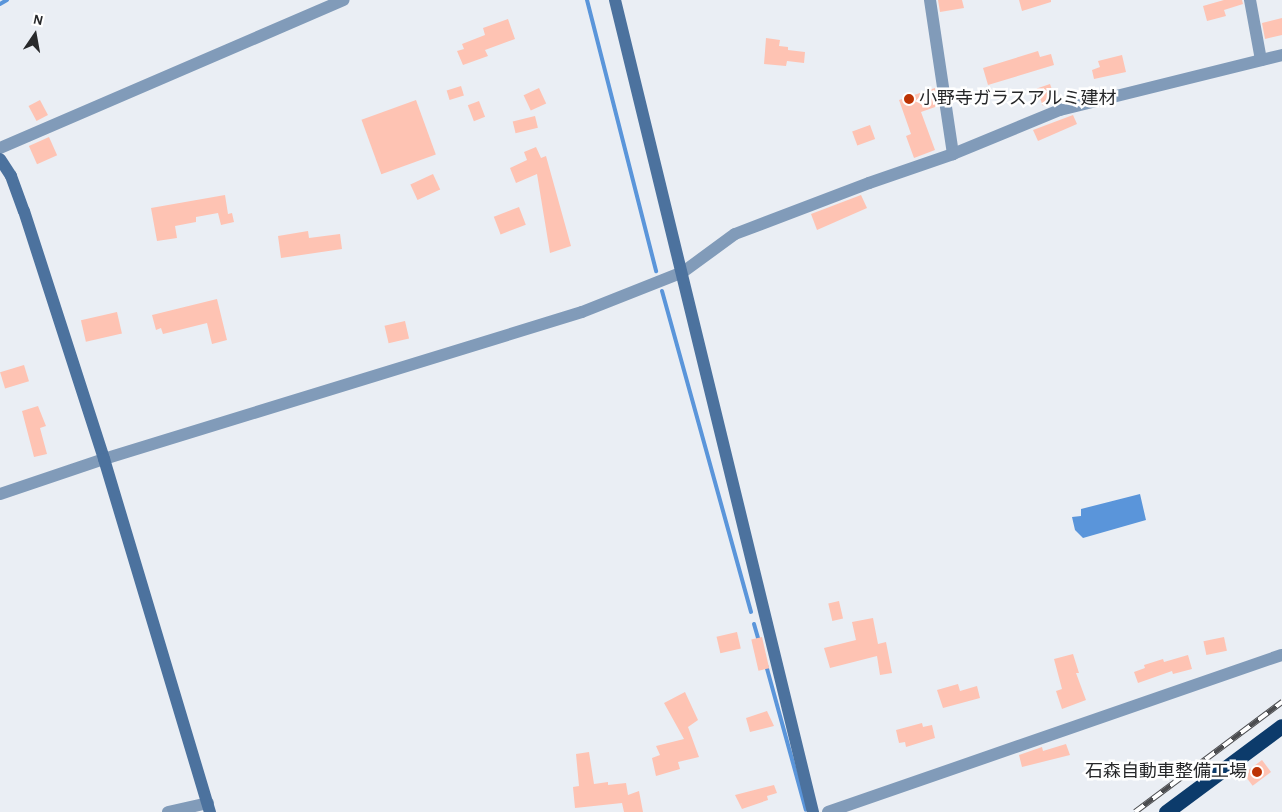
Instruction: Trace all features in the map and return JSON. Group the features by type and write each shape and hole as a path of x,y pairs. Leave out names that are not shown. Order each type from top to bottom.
{"highway":[{"path":"1166,812 1282,726"}],"street":[{"path":"0,148 343,0"},
{"path":"615,0 683,272 813,812"},
{"path":"930,0 953,154"},
{"path":"1250,0 1261,60"},
{"path":"0,494 104,459 582,312 683,272 735,234 869,183 953,154 1060,110 1282,55"},
{"path":"0,159 11,176 24,211 104,459 209,808 168,812"},
{"path":"828,812 1282,655"}],"water":[{"path":"1140,494 1146,520 1083,538 1075,530 1072,517 1081,516 1081,509"}],"building":[{"path":"938,0 962,0 964,8 940,12"},
{"path":"1019,0 1051,0 1051,2 1022,11"},
{"path":"1224,0 1242,0 1243,4 1224,10 1226,16 1207,21 1203,6"},
{"path":"1282,18 1282,35 1265,39 1262,23"},
{"path":"508,19 515,39 485,50 488,56 463,65 457,51 464,49 462,44 485,35 483,28"},
{"path":"766,38 780,40 779,46 788,47 788,50 805,52 804,63 787,61 786,66 764,64"},
{"path":"1038,51 1040,57 1051,54 1054,65 988,85 983,68"},
{"path":"1122,55 1126,72 1094,79 1092,70 1100,67 1098,61"},
{"path":"1050,84 1056,101 1043,106 1037,89"},
{"path":"461,86 464,96 450,100 447,90"},
{"path":"539,88 546,103 531,111 524,95"},
{"path":"935,88 938,106 921,112 935,150 914,158 906,136 911,134 899,100"},
{"path":"40,100 48,115 37,121 29,106"},
{"path":"416,100 436,155 381,174 361,120"},
{"path":"479,101 485,117 474,121 468,105"},
{"path":"1073,115 1077,124 1038,141 1033,130"},
{"path":"535,116 538,128 516,133 513,122"},
{"path":"870,125 875,139 857,146 852,131"},
{"path":"49,137 57,155 37,164 29,146"},
{"path":"536,147 541,158 546,156 571,246 550,253 537,174 516,183 510,168 527,160 524,152"},
{"path":"433,174 440,189 418,200 410,185"},
{"path":"225,195 228,214 232,213 234,222 221,225 218,213 196,217 196,222 175,226 177,238 157,241 151,208"},
{"path":"861,195 867,208 817,230 811,214"},
{"path":"519,207 526,225 501,234 494,217"},
{"path":"308,231 309,238 340,234 342,249 281,258 278,236"},
{"path":"217,299 227,340 212,344 207,323 163,334 161,328 156,330 152,315"},
{"path":"117,312 122,333 86,342 81,320"},
{"path":"405,321 409,339 389,343 385,326"},
{"path":"24,365 29,381 5,389 0,372"},
{"path":"38,406 46,426 40,428 47,454 34,457 22,411"},
{"path":"839,601 843,619 832,621 828,603"},
{"path":"873,618 878,644 886,642 892,673 880,675 877,656 830,668 824,648 856,640 852,622"},
{"path":"737,632 741,649 720,653 717,637"},
{"path":"762,637 769,668 758,671 751,639"},
{"path":"1224,637 1227,651 1206,655 1203,641"},
{"path":"1073,654 1079,673 1076,673 1086,700 1062,709 1056,691 1062,689 1054,659"},
{"path":"1188,655 1192,669 1173,674 1172,671 1138,683 1134,672 1145,668 1144,665 1163,659 1164,662"},
{"path":"958,684 960,691 977,686 980,698 943,708 937,690"},
{"path":"685,692 698,720 688,727 699,757 678,762 680,769 656,776 652,758 660,755 656,746 684,739 664,703"},
{"path":"767,711 774,726 750,732 746,718"},
{"path":"922,723 923,727 932,725 935,738 906,747 905,742 899,743 896,730"},
{"path":"1066,744 1070,755 1022,767 1019,755 1042,747 1043,751"},
{"path":"589,752 594,784 608,782 608,785 626,783 628,795 639,791 643,812 624,812 622,803 575,808 573,787 579,786 576,754"},
{"name":"石森自動車整備工場","path":"1262,760 1271,772 1253,786 1244,774"},
{"path":"774,785 777,793 767,796 768,800 742,809 735,795"}],"waterway":[{"path":"0,4 7,0"},
{"path":"587,0 656,271"},
{"path":"662,291 751,612"},
{"path":"754,624 759,641"},
{"path":"766,665 806,810"}],"railway":[{"path":"1135,812 1282,702"}],"place":[{"name":"小野寺ガラスアルミ建材","path":"909,99"},
{"name":"石森自動車整備工場","path":"1257,772"}]}
